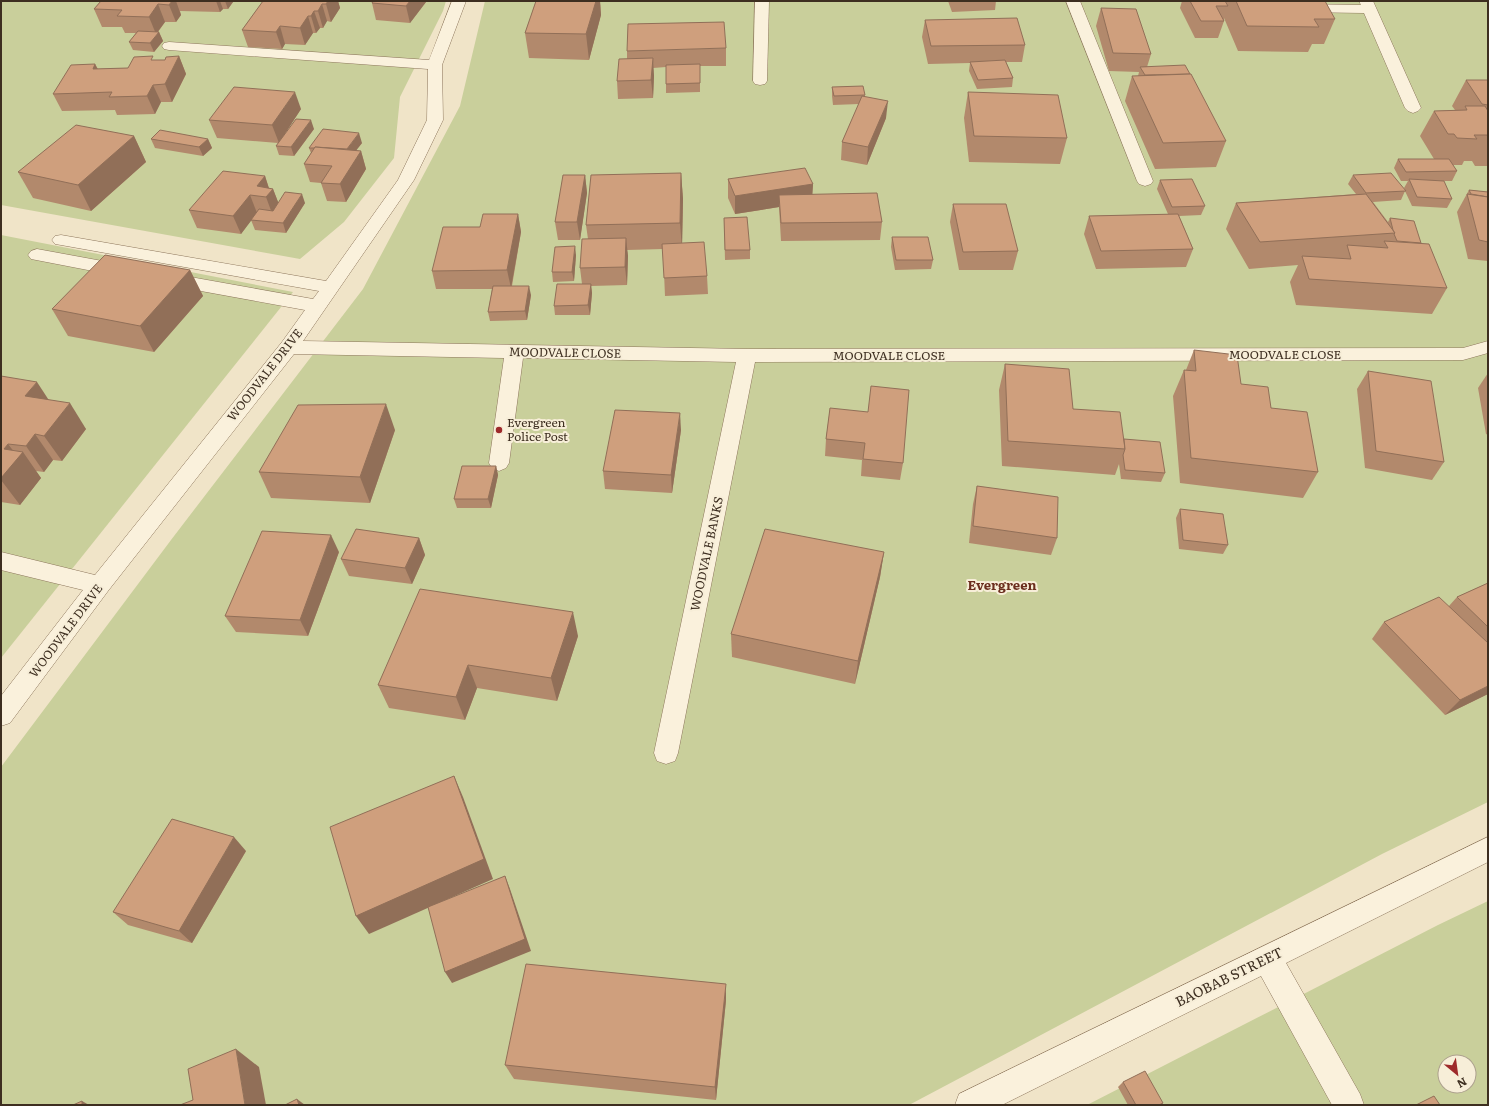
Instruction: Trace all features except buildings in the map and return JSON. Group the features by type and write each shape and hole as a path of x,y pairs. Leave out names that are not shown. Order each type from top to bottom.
{"street":[{"name":"WOODVALE DRIVE","path":"1,716 100,585 288,347 398,192 421,151 435,120 435,65 459,1"},
{"path":"760,81 762,1"},
{"path":"1073,1 1145,181"},
{"path":"1286,8 1368,5 1413,108"},
{"path":"169,46 435,65"},
{"path":"61,240 330,287"},
{"path":"37,255 316,306"},
{"name":"MOODVALE CLOSE","path":"288,347 747,356 1463,354 1488,347"},
{"path":"499,463 514,352"},
{"name":"WOODVALE BANKS","path":"666,753 747,356"},
{"path":"1,561 100,585"},
{"name":"BAOBAB STREET","path":"970,1105 1488,849"},
{"path":"1267,958 1350,1105"}],"green space":[{"path":"1,1 446,1 443,11 400,97 394,158 344,222 300,259 1,205"},
{"path":"485,1 1488,1 1488,802 1382,854 909,1105 1,1105 1,767 171,540 363,289 460,106"},
{"path":"1,235 293,292 1,658"},
{"path":"1488,901 1488,1105 1087,1105 1438,925"}],"place":[{"name":"Evergreen Police Post","path":"499,430"}],"district":[{"name":"Evergreen","path":"1002,585"}]}
